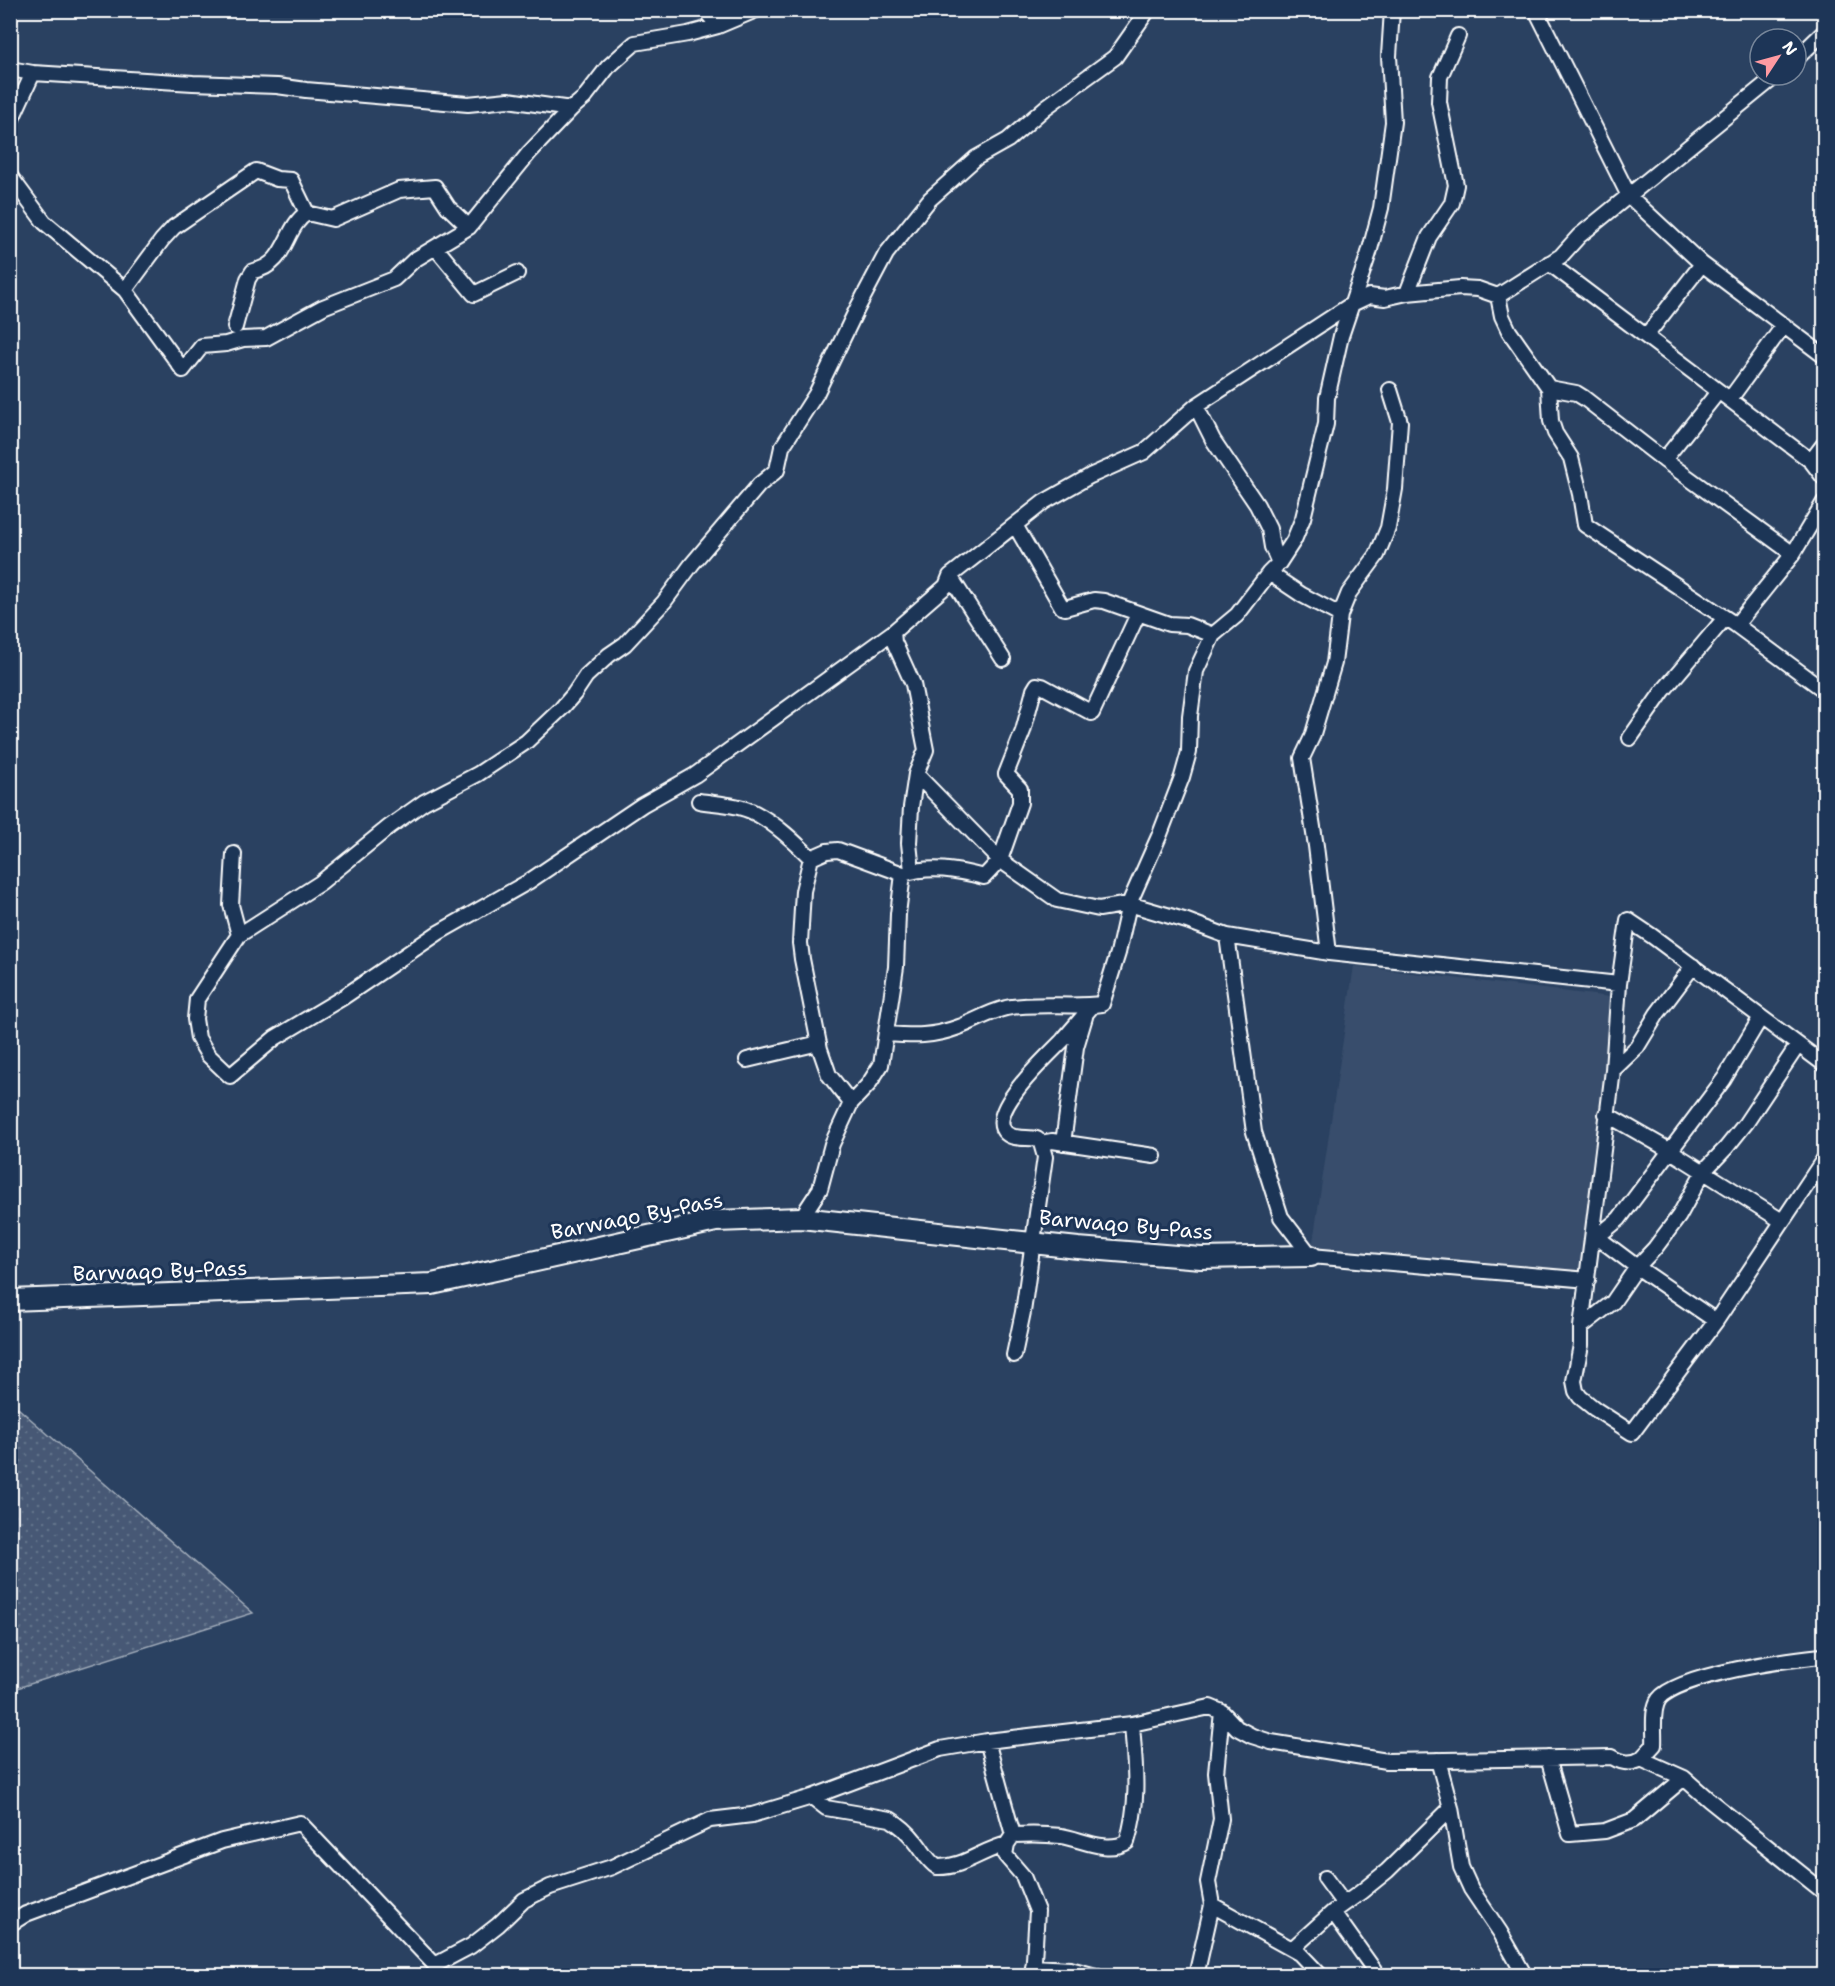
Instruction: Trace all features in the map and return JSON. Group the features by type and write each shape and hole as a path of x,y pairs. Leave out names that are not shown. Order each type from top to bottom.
{"highway":[{"name":"Barwaqo By-Pass","path":"10,1300 432,1284 716,1221 801,1218 1078,1248 1201,1258 1311,1256"}],"street":[{"path":"705,10 718,26"},
{"path":"10,176 44,222 125,290 183,370 202,346 225,344 243,339 266,338 323,308 394,279 414,260 469,227 529,153 584,98 608,68 635,43 688,34 718,26 756,10"},
{"path":"1148,10 1115,57 1046,107 1008,140 976,158 930,200 886,254 816,394 782,447 777,470 759,485 692,564 664,602 625,644 586,676 561,709 526,742 478,774 424,802 320,883 239,935 196,999 195,1019 198,1038 208,1055 230,1076 275,1038 342,998 438,933 528,882 642,805 695,775 893,632 946,586 950,576 1044,502 1090,476 1144,452 1196,406 1352,304 1370,296 1385,298 1407,293 1460,288 1478,289 1498,296"},
{"path":"886,1034 922,1037 958,1027 1007,1008 1045,1005 1090,1008 1102,1004 1118,953 1129,904 1182,777 1189,752 1190,717 1196,671 1213,636 1237,615 1279,563 1294,540 1303,518 1326,424 1327,398 1341,336 1381,208 1393,122 1389,56 1392,10"},
{"path":"1536,10 1629,196 1702,264 1824,356"},
{"path":"1808,47 1824,32"},
{"path":"1407,293 1429,237 1452,203 1456,185 1439,102 1440,77 1458,36"},
{"path":"10,69 33,73 277,86 468,104 508,100 571,109"},
{"path":"10,123 33,73"},
{"path":"1498,296 1561,256 1579,236 1762,87"},
{"path":"125,290 174,227 256,171 277,179 291,180 307,213"},
{"path":"235,327 248,279 253,271 261,270 282,252 298,219 307,213 333,219 399,190 435,187 448,207 469,227"},
{"path":"436,248 474,294 517,273"},
{"path":"1549,263 1811,461 1824,478"},
{"path":"1646,336 1702,264"},
{"path":"1498,296 1502,316 1509,331 1549,388 1551,421 1555,433 1571,458 1585,525 1731,622 1824,690"},
{"path":"1664,460 1784,325"},
{"path":"1549,388 1576,393 1584,398 1664,460 1793,554"},
{"path":"1329,953 1302,758 1312,737 1334,663 1340,615 1350,592 1377,555 1388,528 1395,489 1400,422 1390,390"},
{"path":"1196,406 1213,440 1257,506 1269,529 1272,547 1279,563"},
{"path":"1811,461 1824,444"},
{"path":"1630,738 1663,691 1731,622 1793,554 1824,502"},
{"path":"1015,525 1062,607 1094,600 1104,601 1169,624 1187,625 1213,636"},
{"path":"1269,573 1302,595 1340,615"},
{"path":"950,576 1003,659"},
{"path":"811,858 827,851 838,850 908,872 957,870 984,877 1000,860 1020,803 1020,789 1006,774 1023,731 1034,690 1037,685 1042,686 1092,713 1138,614"},
{"path":"801,1218 820,1189 832,1144 851,1103 868,1085 881,1065 886,1034 896,967 898,914 908,872 911,807 916,774 926,750 913,684 894,642 893,632"},
{"path":"916,774 1000,860 1057,900 1099,909 1129,904 1187,921 1227,936 1329,953 1619,984"},
{"path":"699,801 739,807 754,813 789,836 811,858"},
{"path":"234,854 231,905 239,935"},
{"path":"811,858 803,891 800,943 819,1043 829,1075 851,1103"},
{"path":"1824,1064 1628,920 1619,984 1613,1070 1606,1114 1594,1241 1581,1327 1581,1345 1574,1381 1580,1397 1632,1433 1716,1321 1824,1158"},
{"path":"1227,936 1254,1132 1281,1216 1311,1256 1588,1280"},
{"path":"1613,1070 1637,1047 1657,1014 1693,966"},
{"path":"1063,1143 1076,1047 1090,1008"},
{"path":"1014,1355 1023,1312 1045,1157 1041,1143 1037,1139 1015,1138 1005,1132 1001,1124 1002,1114 1018,1087 1090,1008"},
{"path":"1594,1241 1618,1219 1724,1079 1761,1017"},
{"path":"747,1060 819,1043"},
{"path":"1581,1327 1613,1302 1637,1268 1655,1248 1679,1216 1703,1172 1746,1123 1798,1045"},
{"path":"1606,1114 1669,1150 1782,1221"},
{"path":"1041,1143 1052,1141 1154,1156"},
{"path":"1594,1241 1716,1321"},
{"path":"10,1924 26,1914 222,1841 300,1823 435,1965 471,1946 498,1925 524,1900 550,1887 612,1867 710,1820 752,1815 812,1797 940,1749 987,1741 1132,1724 1210,1707 1222,1712 1245,1733 1271,1742 1387,1761 1612,1757 1622,1763 1635,1762 1654,1745 1656,1705 1667,1691 1681,1684 1722,1673 1796,1658 1824,1656"},
{"path":"1196,1976 1212,1905 1208,1882 1221,1819 1216,1773 1222,1712"},
{"path":"812,1797 826,1808 890,1819 915,1841 927,1859 937,1867 956,1866 1010,1840 1039,1834 1062,1836 1099,1845 1122,1845 1127,1842 1134,1817 1137,1787 1132,1724"},
{"path":"987,1741 1010,1840 1005,1855 1023,1876 1037,1911 1033,1971 1070,1969 1096,1976"},
{"path":"1548,1758 1570,1834 1605,1831 1634,1820 1684,1778"},
{"path":"1641,1759 1684,1778 1824,1893"},
{"path":"1438,1760 1451,1808 1458,1856 1464,1875 1500,1932 1524,1976"},
{"path":"1292,1949 1338,1908 1386,1871 1451,1808"},
{"path":"1325,1878 1338,1908 1378,1975"},
{"path":"1212,1905 1299,1953 1321,1976"}],"shaded area":[{"path":"1354,966 1618,998 1585,1285 1311,1256"},
{"path":"11,1402 253,1613 11,1690"}]}
